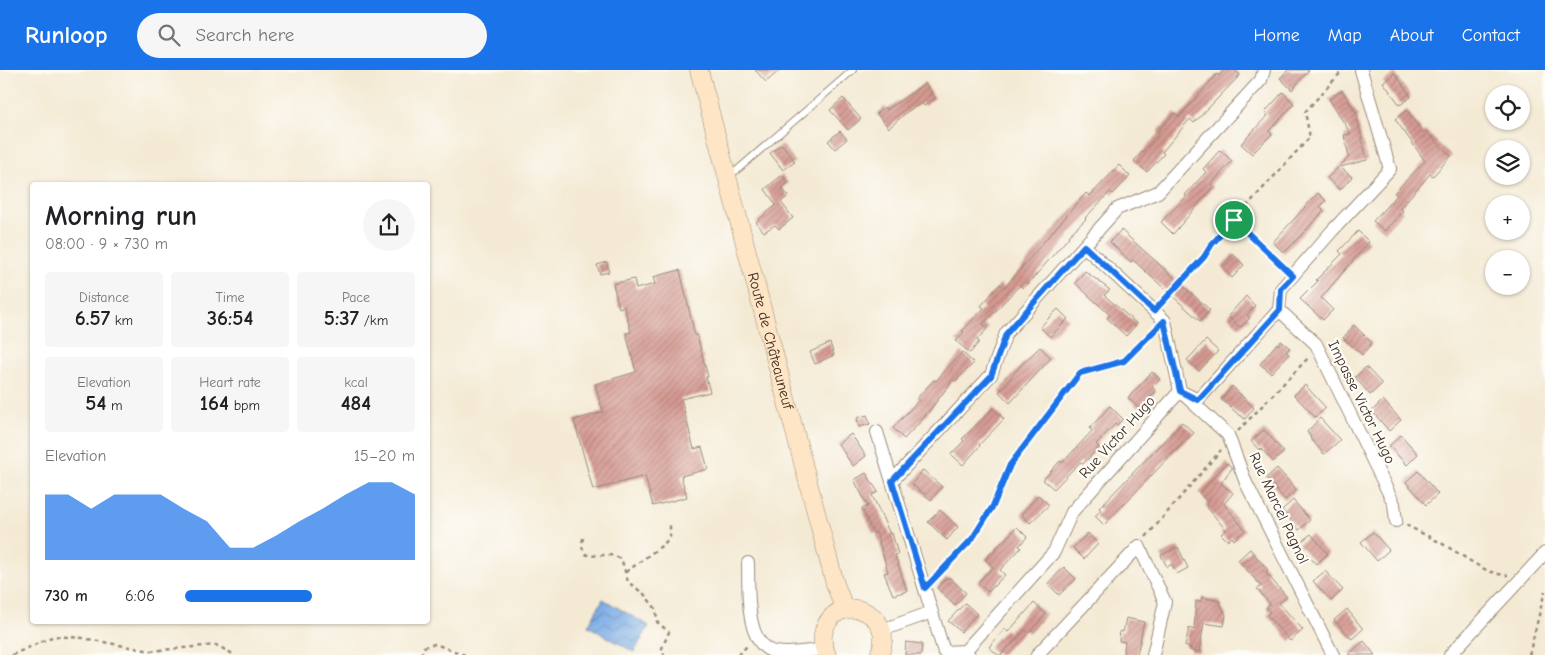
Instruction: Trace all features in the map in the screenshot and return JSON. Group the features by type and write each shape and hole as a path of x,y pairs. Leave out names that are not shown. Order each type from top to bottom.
{"main road":[{"name":"Route de Châteauneuf","path":"699,70 835,584 845,610"},
{"path":"826,652 823,639 824,630 829,621 836,614 854,609 863,610 872,615 878,622 884,639 879,655"}],"street":[{"path":"892,481 991,376 1006,334 1116,209 1158,192 1261,80 1264,70"},
{"path":"1084,246 1164,321 1180,391 1198,400 1280,310 1281,289 1390,169 1361,70"},
{"name":"Impasse Victor Hugo","path":"1280,310 1316,344 1394,504 1396,521"},
{"name":"Rue Victor Hugo","path":"967,653 1054,552 1072,512 1180,391"},
{"name":"Rue Marcel Pagnol","path":"1180,391 1228,435 1246,483 1333,655"},
{"path":"876,432 944,652 967,653"},
{"path":"1037,655 1139,546 1165,602 1153,655"},
{"path":"1450,655 1545,553"},
{"path":"748,563 751,620 756,636 763,646 771,653 826,652"},
{"path":"882,630 932,612"}],"lane":[{"path":"726,175 736,171 854,70"}],"path":[{"path":"1154,311 1204,257 1212,244 1310,137 1306,112 1343,70"},
{"path":"1234,220 1293,276"},
{"path":"925,588 972,539 993,506 1010,465 1080,373 1124,361 1164,321"},
{"path":"1396,521 1428,536 1499,575 1526,573"},
{"path":"626,572 664,544 670,536 670,524"},
{"path":"583,538 583,552 588,556 615,556 622,561 628,582 644,594 656,609 657,622 669,632 662,648 664,655"},
{"path":"1530,655 1545,590"},
{"path":"12,655 54,636 83,638 150,651 216,645 235,655"},
{"path":"421,655 424,647 435,644 465,655"}],"water":[{"path":"603,599 649,626 634,652 588,626"}],"building":[{"path":"755,70 780,70 766,82"},
{"path":"1224,70 1235,70 1240,75 1194,123 1190,119 1162,152 1164,154 1147,172 1134,161 1175,113 1179,117 1217,74 1219,76"},
{"path":"1288,70 1309,70 1292,90 1280,78"},
{"path":"1395,73 1411,97 1400,105 1383,82"},
{"path":"925,83 935,98 924,106 922,103 908,111 889,128 877,114 885,107 887,110"},
{"path":"1342,90 1359,117 1357,118 1367,160 1340,167 1352,177 1340,190 1327,178 1349,157 1344,135 1351,134 1329,99"},
{"path":"1283,92 1294,104 1269,131 1272,134 1252,154 1241,144 1268,115 1265,112"},
{"path":"843,98 861,119 848,130 830,110"},
{"path":"1407,110 1423,133 1426,131 1451,156 1433,176 1430,174 1400,208 1403,211 1385,231 1373,221 1397,195 1394,193 1425,161 1395,119"},
{"path":"840,131 847,139 835,149 828,141"},
{"path":"782,144 795,162 783,170 770,153"},
{"path":"1220,150 1232,161 1211,184 1213,187 1173,234 1161,222 1187,196 1185,195 1206,172 1203,169"},
{"path":"1119,165 1130,176 1113,194 1110,192 1068,236 1028,284 1023,288 1020,285 983,324 988,328 977,340 979,342 970,353 956,341 964,332 962,331 984,308 981,306 1000,284 1004,288 1086,193 1090,196"},
{"path":"782,175 788,183 782,188 788,196 781,202 793,218 779,229 775,225 764,232 756,222 776,205 765,189"},
{"path":"1318,193 1326,201 1320,207 1324,211 1284,253 1273,242"},
{"path":"1121,230 1210,310 1200,321 1133,260 1131,262 1110,242"},
{"path":"1358,231 1369,242 1321,298 1333,310 1323,320 1300,299 1342,254 1339,251"},
{"path":"1233,254 1244,265 1232,278 1222,267"},
{"path":"607,262 609,272 600,274 597,265"},
{"path":"680,270 695,336 697,335 708,377 706,377 710,392 681,399 694,449 702,447 708,469 681,476 687,497 653,506 645,476 593,490 574,420 603,412 595,384 636,372 626,333 631,332 624,306 619,308 613,284 634,279 636,289 655,284 653,277"},
{"path":"1085,271 1110,290 1104,295 1137,324 1126,336 1107,318 1110,315 1075,283"},
{"path":"1246,296 1255,306 1247,315 1250,318 1241,327 1228,316"},
{"path":"1058,309 1068,319 1050,337 1040,327"},
{"path":"1354,325 1372,343 1362,355 1343,338"},
{"path":"1206,340 1218,351 1199,371 1187,360"},
{"path":"1281,341 1290,348 1286,352 1289,354 1271,373 1260,364 1277,343 1278,345"},
{"path":"830,343 834,355 815,364 810,352"},
{"path":"1040,347 1051,358 1010,403 999,392 1020,366"},
{"path":"962,352 974,363 955,381 953,380 923,419 904,439 893,428 919,400 917,398 934,380 936,381"},
{"path":"1366,367 1382,384 1370,395 1355,377"},
{"path":"1152,372 1160,379 1152,387 1156,391 1140,409 1128,398"},
{"path":"1305,385 1326,408 1315,417 1294,395"},
{"path":"1232,386 1254,408 1245,419 1221,399"},
{"path":"1383,400 1401,420 1389,431 1372,411"},
{"path":"1110,406 1123,419 1117,425 1115,424 1096,444 1099,447 1083,464 1080,462 1054,489 1043,480 1092,431 1090,428"},
{"path":"993,408 1004,419 963,465 951,454 964,441 962,439"},
{"path":"867,415 870,424 859,427 857,418"},
{"path":"1320,418 1340,440 1324,454 1307,432"},
{"path":"1182,422 1194,433 1104,525 1095,516 1101,510 1099,508"},
{"path":"1264,430 1284,452 1273,462 1261,448 1259,450 1251,441"},
{"path":"851,434 866,456 853,466 838,444"},
{"path":"1401,435 1418,454 1407,465 1389,446"},
{"path":"1227,463 1232,468 1221,483 1233,493 1224,504 1245,530 1234,540 1232,537 1228,541 1221,534 1226,530 1206,506 1208,503 1199,493"},
{"path":"1277,468 1297,490 1285,500 1266,478"},
{"path":"923,470 942,487 931,500 912,484"},
{"path":"1418,471 1438,494 1426,505 1406,482"},
{"path":"866,473 878,492 872,495 890,534 892,533 898,554 895,555 907,591 893,595 884,573 888,572 876,532 873,533 862,509 868,506 854,480"},
{"path":"1038,495 1049,505 1030,523 1021,514"},
{"path":"1293,500 1310,520 1299,530 1282,510"},
{"path":"940,510 958,527 947,540 928,522"},
{"path":"1017,527 1027,537 1019,546 1021,548 1000,570 1005,575 988,592 978,582 993,567 985,559"},
{"path":"1373,532 1389,550 1377,561 1361,542"},
{"path":"1088,533 1098,544 1084,559 1073,548"},
{"path":"1311,534 1328,554 1316,564 1298,544"},
{"path":"1178,547 1188,568 1177,574 1172,564 1167,567 1161,555"},
{"path":"1250,549 1268,570 1266,573 1287,597 1279,603 1303,630 1290,641 1267,615 1270,612 1266,607 1270,604 1257,589 1261,586 1238,560"},
{"path":"1064,567 1076,579 1059,595 1048,584"},
{"path":"1325,571 1343,590 1331,601 1313,581"},
{"path":"946,578 950,578 966,593 955,605 937,588"},
{"path":"1202,597 1219,601 1226,615 1224,626 1204,623 1199,652 1191,651 1191,648 1185,646 1189,628 1194,630 1196,601 1201,602"},
{"path":"965,603 977,614 961,632 948,621"},
{"path":"1034,603 1046,614 1029,633 1025,630 1001,655 998,655 989,647 1005,629 1008,632"},
{"path":"1347,609 1363,629 1352,639 1334,620"},
{"path":"1126,618 1144,622 1137,655 1123,655 1125,642 1119,641 1120,631 1123,632"},
{"path":"1364,641 1375,655 1348,655"},
{"path":"906,642 922,644 921,655 905,655"}],"route":[{"path":"1234,220 1293,276 1281,289 1280,310 1198,400 1180,391 1164,321 1124,361 1080,373 1010,465 993,506 972,539 925,588 892,481 991,376 1006,334 1084,246 1154,311 1204,257 1212,244 1234,220"}]}
